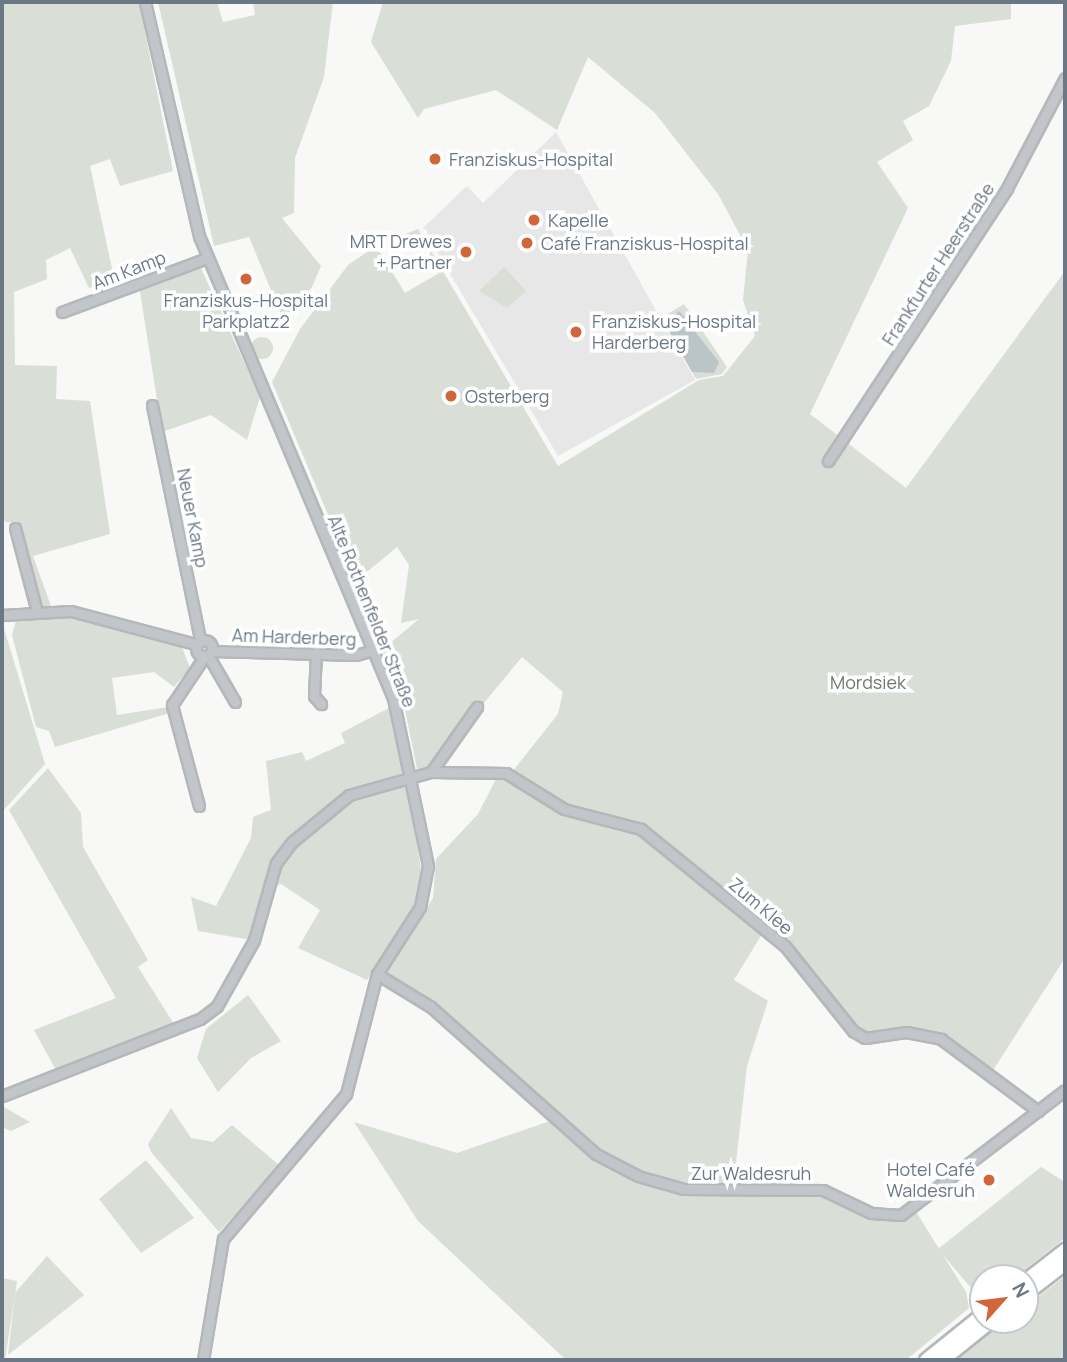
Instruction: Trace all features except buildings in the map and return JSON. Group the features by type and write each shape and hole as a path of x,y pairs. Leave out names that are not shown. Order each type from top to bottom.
{"highway":[{"path":"1039,1270 1065,1250"},
{"path":"1039,1284 1065,1264"},
{"path":"926,1360 969,1325"},
{"path":"943,1360 976,1334"}],"street":[{"name":"Alte Rothenfelder Straße","path":"145,2 183,182 207,258 373,650 399,719 427,882 420,907 377,974 346,1094 223,1239 202,1360"},
{"name":"Frankfurter Heerstraße","path":"828,461 1007,188 1065,78"},
{"name":"Am Kamp","path":"62,312 207,258"},
{"name":"Neuer Kamp","path":"152,405 198,641"},
{"path":"15,528 37,612"},
{"path":"2,615 71,611 198,641 235,702"},
{"name":"Am Harderberg","path":"208,655 373,650"},
{"path":"316,653 314,696 321,704"},
{"path":"199,806 172,705 208,655"},
{"path":"431,772 477,707"},
{"name":"Zum Klee","path":"2,1096 200,1019 217,1006 254,940 276,863 292,842 349,795 431,772 506,773 564,809 641,830 785,946 853,1031 865,1038 906,1032 942,1039 1038,1111"},
{"name":"Zur Waldesruh","path":"377,974 431,1007 596,1154 638,1176 684,1189 823,1190 871,1213 901,1215 1065,1090"}],"shaded area":[{"name":"Franziskus-Hospital Harderberg","path":"556,132 695,380 558,456 423,228 467,186 483,203"},
{"path":"679,311 719,362 714,373 692,372 665,324"}],"green space":[{"path":"2,2 139,2 173,171 120,186 110,159 90,166 114,278 89,288 70,248 46,260 47,279 14,292 15,365 57,366 56,399 90,401 110,534 33,556 52,609 42,607 21,555 20,523 5,522 2,513"},
{"path":"158,2 217,2 223,22 255,15 253,2 333,2 324,77 295,158 294,213 282,218 321,266 312,287 283,319 249,237 214,246"},
{"name":"Mordsiek","path":"383,2 1011,2 1011,19 955,26 951,61 929,106 903,121 913,140 877,162 908,208 810,414 906,488 1065,271 1065,958 990,1075 941,1039 923,1034 865,1038 765,929 734,980 768,1001 747,1066 733,1188 823,1190 871,1213 915,1210 966,1292 969,1308 906,1360 566,1360 418,1221 354,1122 457,1153 553,1120 613,1169 686,1195 728,1192 639,1173 598,1152 513,1071 386,972 433,898 436,859 478,814 498,775 518,779 512,772 558,714 563,692 522,657 429,769 417,769 404,705 382,650 419,619 401,623 409,565 397,547 356,581 272,382 300,329 348,265 376,246 405,293 439,273 419,238 397,250 388,241 418,229 558,466 699,380 723,376 755,336 743,300 748,250 718,194 655,113 588,57 557,130 496,90 424,109 418,118 371,42"},
{"path":"199,264 260,397 247,440 211,415 162,432 139,285"},
{"path":"504,267 526,291 507,308 479,291"},
{"path":"684,304 727,367 722,374 696,379 661,318"},
{"path":"262,337 272,344 273,348 266,358 262,359 252,352 251,348 258,338"},
{"path":"71,613 180,642 190,668 174,687 154,672 112,678 117,715 168,707 170,713 55,747 49,731 36,727 12,635 16,621"},
{"path":"2,622 45,764 2,812"},
{"path":"391,707 404,767 400,776 350,789 299,835 349,795 408,784 422,877 417,900 367,980 298,948 320,910 281,884 271,887 252,940 198,931 191,897 216,906 251,838 253,817 271,810 266,761 302,752 306,761 345,743 341,733"},
{"path":"48,768 81,813 83,847 148,960 138,967 174,1024 56,1070 34,1030 116,998 9,810"},
{"path":"248,995 281,1041 251,1058 218,1092 197,1058 206,1029"},
{"path":"2,1106 30,1122 11,1131 2,1127"},
{"path":"171,1108 191,1138 213,1142 232,1125 279,1165 219,1232 151,1152 148,1144"},
{"path":"146,1160 194,1218 141,1253 99,1199"},
{"path":"1041,1167 1065,1182 1065,1238 1032,1264 969,1264 969,1286 938,1249"},
{"path":"47,1256 84,1295 8,1355 15,1293"},
{"path":"1065,1276 1065,1360 954,1360 989,1334 1039,1334 1039,1296"},
{"path":"2,1278 17,1281 5,1360 2,1360"}],"place":[{"name":"Franziskus-Hospital","path":"435,159"},
{"name":"Kapelle","path":"534,220"},
{"name":"Café Franziskus-Hospital","path":"527,243"},
{"name":"MRT Drewes + Partner","path":"466,252"},
{"name":"Franziskus-Hospital Parkplatz2","path":"246,279"},
{"name":"Franziskus-Hospital Harderberg","path":"576,332"},
{"name":"Osterberg","path":"451,396"},
{"name":"Hotel Café Waldesruh","path":"989,1180"}]}
